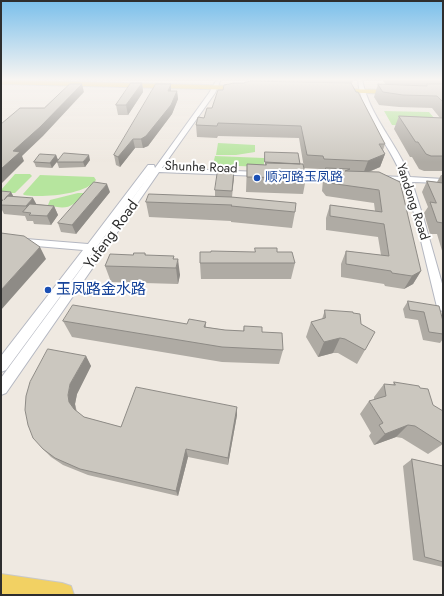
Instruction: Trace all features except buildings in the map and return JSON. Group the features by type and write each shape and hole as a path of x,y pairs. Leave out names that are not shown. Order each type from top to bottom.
{"main road":[{"path":"1,586 62,595"}],"street":[{"name":"Yufeng Road","path":"1,388 198,107"},
{"name":"Yandong Road","path":"371,107 406,177 443,307"},
{"name":"Yufeng Road","path":"1,366 91,247 155,168"},
{"name":"Shunhe Road","path":"155,168 266,172"},
{"path":"281,173 346,175"},
{"path":"372,176 443,177"},
{"path":"406,177 443,181"},
{"path":"1,240 91,247"}],"green space":[{"path":"384,111 429,112 441,126 392,125"},
{"path":"218,143 255,145 255,152 236,155 216,155"},
{"path":"215,156 264,158 264,167 213,165"},
{"path":"15,174 30,174 32,176 15,193 1,193 1,190"},
{"path":"40,175 94,177 96,180 91,185 73,192 51,196 24,195 23,194"},
{"path":"78,193 84,193 73,205 60,207 48,205 50,200"}],"place":[{"name":"顺河路玉凤路","path":"257,178"},
{"name":"玉凤路金水路","path":"48,290"}]}
